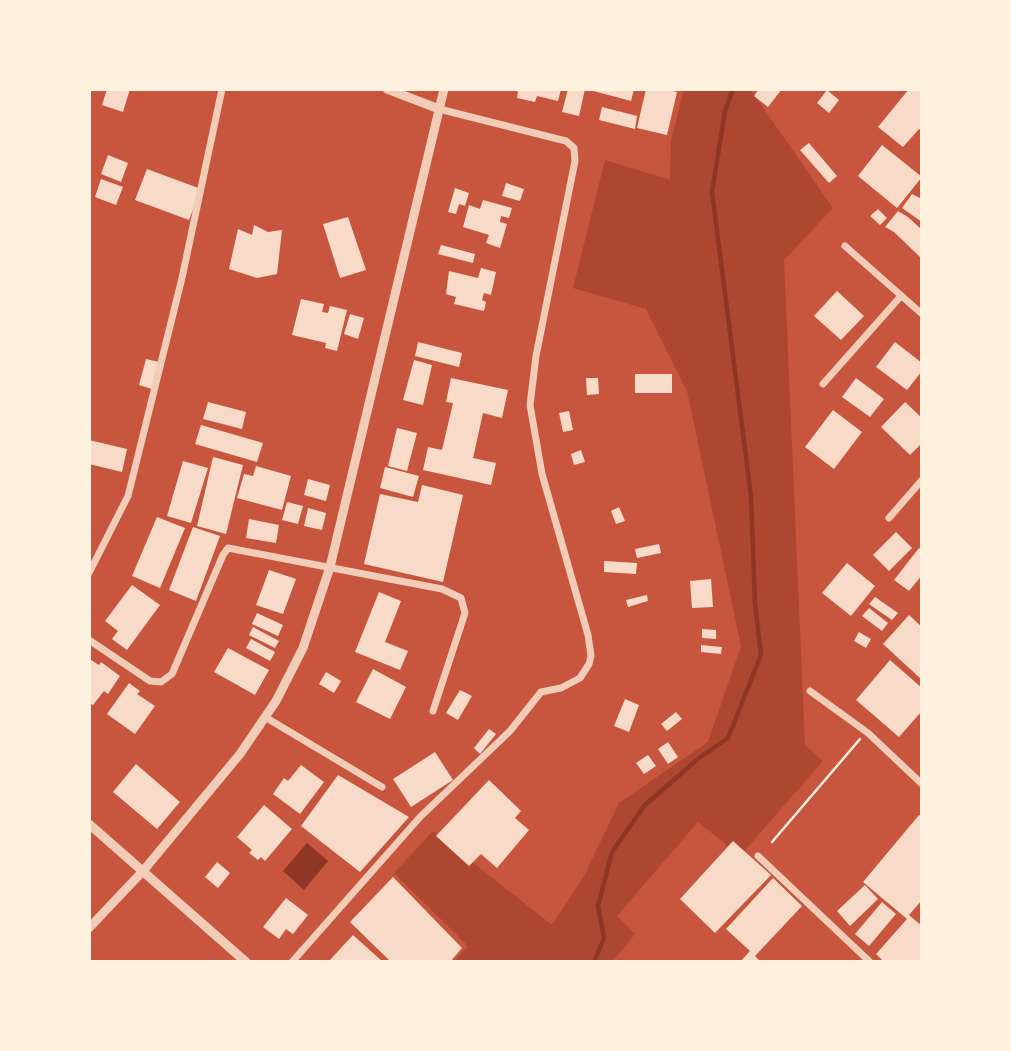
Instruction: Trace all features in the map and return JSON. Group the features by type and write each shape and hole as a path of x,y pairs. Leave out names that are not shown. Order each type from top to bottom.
{"street":[{"path":"89,573 128,496 182,278 222,89"},
{"path":"292,962 420,817 510,730 541,692 561,688 580,678 591,656 588,635 542,474 530,404 536,356 575,161 574,148 566,141 439,109 387,89"},
{"path":"89,928 143,871 240,754 265,717 303,648 330,568 444,89"},
{"path":"845,246 922,314"},
{"path":"823,384 901,296"},
{"path":"889,518 922,480"},
{"path":"89,640 150,681 161,682 172,674 228,548 442,589 461,598 465,613 433,712"},
{"path":"810,691 868,733 922,784"},
{"path":"265,717 382,787"},
{"path":"89,824 246,962"},
{"path":"758,856 870,962"}],"path":[{"path":"772,842 868,733"}],"shaded area":[{"path":"684,89 750,89 833,208 784,260 805,745 823,761 740,856 698,822 617,916 635,934 612,962 454,962 468,946 394,873 433,831 552,925 584,876 619,803 708,742 741,646 687,391 646,309 573,288 605,160 670,180 671,140"},
{"path":"307,843 328,861 304,890 283,871"}],"building":[{"path":"107,89 130,89 123,112 102,105"},
{"path":"513,89 561,89 558,101 537,96 535,102 517,98 518,92"},
{"path":"568,89 585,89 579,116 562,112"},
{"path":"586,89 634,89 631,101"},
{"path":"646,89 677,92 667,135 637,128"},
{"path":"759,89 782,89 768,107 754,96"},
{"path":"909,89 922,89 922,131 919,129 903,147 878,127"},
{"path":"827,90 839,100 829,113 817,103"},
{"path":"602,107 637,116 635,129 599,120"},
{"path":"809,143 837,176 829,183 800,150"},
{"path":"882,145 922,177 897,208 858,176"},
{"path":"108,155 128,163 121,182 101,174"},
{"path":"147,169 201,189 189,220 135,200"},
{"path":"101,179 123,187 116,205 95,197"},
{"path":"506,183 524,189 520,201 502,196"},
{"path":"455,188 469,193 465,206 459,204 456,214 448,212"},
{"path":"912,194 922,199 922,222 902,208"},
{"path":"483,200 512,208 509,218 501,216 500,222 507,224 500,248 486,243 489,235 463,227 469,205 480,209"},
{"path":"878,209 887,218 880,225 870,216"},
{"path":"898,211 922,230 921,258 885,227"},
{"path":"348,217 366,270 340,278 323,224"},
{"path":"254,225 268,232 282,230 277,274 257,278 229,269 238,229 252,235"},
{"path":"441,245 475,254 473,263 438,254"},
{"path":"481,268 496,272 491,295 484,293 484,311 454,304 456,297 446,294 449,271 478,278"},
{"path":"837,291 864,316 841,340 814,316"},
{"path":"301,299 324,304 322,312 328,313 330,306 347,310 337,351 325,348 326,343 292,335"},
{"path":"350,314 364,318 358,339 344,334"},
{"path":"418,342 462,353 459,367 415,356"},
{"path":"895,342 922,363 922,371 907,390 876,367"},
{"path":"146,359 159,362 152,389 139,385"},
{"path":"414,360 432,365 423,405 403,400"},
{"path":"635,374 672,374 672,393 635,393"},
{"path":"451,378 508,390 502,418 483,413 473,458 496,463 491,485 423,470 428,447 442,450 453,403 446,402"},
{"path":"586,378 598,378 599,394 587,395"},
{"path":"856,378 884,399 870,417 842,397"},
{"path":"208,402 246,412 242,429 203,419"},
{"path":"905,402 922,418 922,443 910,455 881,427"},
{"path":"833,410 862,432 834,469 805,447"},
{"path":"569,411 573,430 563,432 559,413"},
{"path":"201,425 263,443 257,462 195,444"},
{"path":"397,428 417,433 407,471 388,466"},
{"path":"89,440 127,449 122,472 89,464"},
{"path":"581,450 585,462 574,465 571,454"},
{"path":"213,457 243,465 226,534 197,526"},
{"path":"183,461 208,468 191,523 167,516"},
{"path":"256,466 291,476 282,510 237,498 244,474 253,476"},
{"path":"385,467 419,476 413,497 380,488"},
{"path":"308,479 330,485 326,501 304,495"},
{"path":"422,485 463,495 443,582 364,564 380,494 418,502"},
{"path":"287,502 303,506 298,524 282,520"},
{"path":"619,507 625,521 616,524 611,511"},
{"path":"308,508 326,513 322,530 304,526"},
{"path":"157,517 185,528 160,588 132,576"},
{"path":"249,519 279,525 276,543 246,538"},
{"path":"193,527 220,536 196,601 169,590"},
{"path":"896,532 912,548 889,571 873,555"},
{"path":"659,544 661,553 637,558 635,549"},
{"path":"919,548 922,550 922,575 909,591 894,580"},
{"path":"604,561 637,563 636,574 604,572"},
{"path":"847,563 875,586 851,616 822,593"},
{"path":"269,570 296,579 283,614 256,605"},
{"path":"711,579 713,607 692,608 690,581"},
{"path":"132,585 160,605 127,650 112,639 118,631 105,621"},
{"path":"379,592 401,601 385,642 408,651 400,670 355,652"},
{"path":"647,595 648,601 628,607 626,600"},
{"path":"875,597 898,613 892,620 869,604"},
{"path":"869,608 888,623 882,631 862,616"},
{"path":"257,613 283,625 278,636 252,624"},
{"path":"909,615 922,627 922,680 883,644"},
{"path":"253,627 279,641 275,648 249,635"},
{"path":"702,629 716,630 716,639 702,638"},
{"path":"859,632 871,639 866,648 854,641"},
{"path":"251,639 275,652 270,661 246,648"},
{"path":"701,645 722,647 721,654 701,652"},
{"path":"228,648 269,670 255,695 214,672"},
{"path":"91,660 99,665 101,662 120,676 108,694 104,691 93,705 89,703"},
{"path":"890,660 922,688 922,711 899,737 856,700"},
{"path":"373,669 406,687 390,719 356,702"},
{"path":"326,672 341,681 334,693 319,684"},
{"path":"129,683 140,691 137,694 155,706 135,734 107,714"},
{"path":"460,690 472,696 458,720 446,713"},
{"path":"625,699 639,705 629,732 614,726"},
{"path":"676,712 682,719 667,731 661,724"},
{"path":"489,729 496,734 480,754 474,748"},
{"path":"668,742 678,757 668,764 658,749"},
{"path":"435,752 453,780 411,807 393,779"},
{"path":"648,755 656,766 644,774 636,763"},
{"path":"136,764 180,802 157,829 113,792"},
{"path":"301,765 324,782 300,814 273,794 284,778 288,781"},
{"path":"338,775 409,817 360,872 301,826"},
{"path":"489,780 521,811 515,818 529,830 497,868 481,854 469,866 436,836"},
{"path":"264,805 292,829 265,861 261,857 258,860 249,853 252,850 237,837"},
{"path":"919,815 922,817 922,900 909,915 922,926 922,962 884,962 876,954 907,919 863,882"},
{"path":"733,841 771,875 715,933 680,899"},
{"path":"217,862 230,873 218,888 205,877"},
{"path":"393,877 462,948 450,962 391,962 350,922"},
{"path":"773,878 802,906 755,956 761,962 740,962 750,951 726,929"},
{"path":"865,885 878,899 850,926 837,911"},
{"path":"286,898 308,915 293,934 286,929 279,939 263,927"},
{"path":"882,902 896,914 869,946 855,934"},
{"path":"353,935 383,962 328,962"}],"waterway":[{"path":"594,962 604,938 598,906 612,852 644,806 699,758 728,738 761,655 755,604 751,496 712,192 725,111 733,89"}]}
